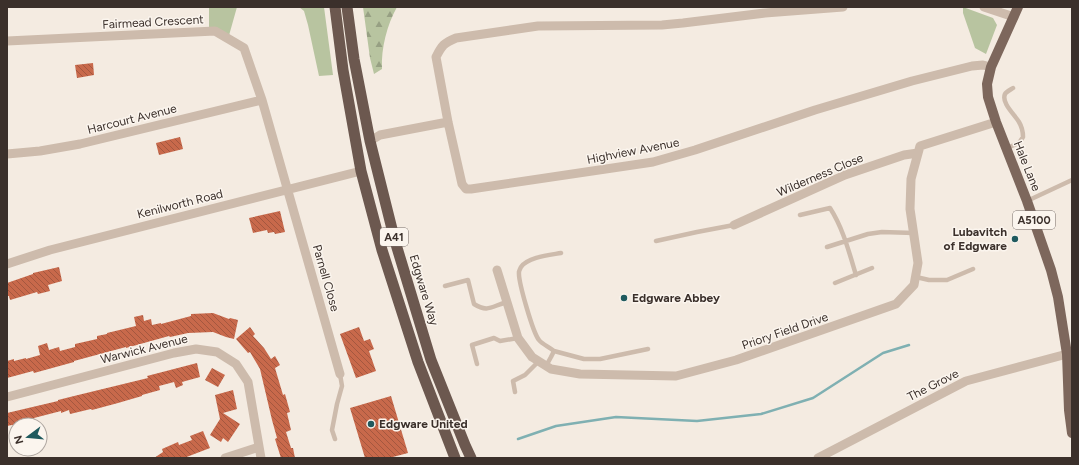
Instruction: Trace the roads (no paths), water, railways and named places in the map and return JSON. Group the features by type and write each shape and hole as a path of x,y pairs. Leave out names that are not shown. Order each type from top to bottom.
{"highway":[{"name":"A41","path":"335,7 343,70 361,171 382,250 418,362 455,458"},
{"name":"Edgware Way","path":"347,7 354,59 370,141 395,241 431,360 471,458"}],"main road":[{"name":"Hale Lane","path":"1016,12 990,67 988,97 996,122 1027,201 1051,270 1058,297 1069,357 1069,410 1072,433"}],"street":[{"name":"Highview Avenue","path":"843,7 765,13 676,24 538,26 456,38 445,42 436,57 448,122 462,184 466,189 471,189 652,162 695,150 815,110 912,81 972,66 983,65 990,67"},
{"path":"984,7 1016,12"},
{"name":"Fairmead Crescent","path":"7,41 215,31 244,48 262,100 288,189"},
{"name":"Harcourt Avenue","path":"7,154 40,151 80,144 262,100"},
{"path":"370,141 380,135 448,122"},
{"path":"918,153 920,146 996,122"},
{"name":"Wilderness Close","path":"734,225 845,175 904,155 918,153"},
{"name":"Priory Field Drive","path":"497,270 518,338 532,357 551,369 580,374 676,376 736,360 896,304 914,285 918,263 910,210 911,178 918,153"},
{"name":"Kenilworth Road","path":"7,264 50,250 361,171"},
{"name":"Parnell Close","path":"288,189 340,374"},
{"name":"Warwick Avenue","path":"7,397 174,353 196,349 217,352 236,364 248,382 262,458"},
{"name":"The Grove","path":"818,458 966,381 1069,357"},
{"path":"225,458 260,447"}],"lane":[{"path":"1006,148 1018,143 1024,137 1019,122 1005,102 1004,95 1012,88"},
{"path":"1027,201 1072,180"},
{"path":"800,215 830,208 836,218 845,241 856,275"},
{"path":"656,241 734,225"},
{"path":"827,247 868,234 882,232 914,234"},
{"path":"561,253 526,262 521,267 519,273 531,323 539,340 554,351 584,359 623,355 648,349"},
{"path":"835,283 872,268"},
{"path":"916,276 929,280 947,280 973,269"},
{"path":"445,286 468,280 474,304 481,308 488,309 506,302"},
{"path":"477,364 472,345 494,338 500,341 518,338"},
{"path":"515,392 513,382 551,358 554,351"},
{"path":"335,439 332,430 342,386 340,374"}],"waterway":[{"path":"518,439 556,426 616,417 697,421 761,414 813,398 883,353 909,345"}],"place":[{"name":"Lubavitch of Edgware","path":"1015,239"},
{"name":"Edgware Abbey","path":"624,298"},
{"name":"Edgware United","path":"371,424"}]}
